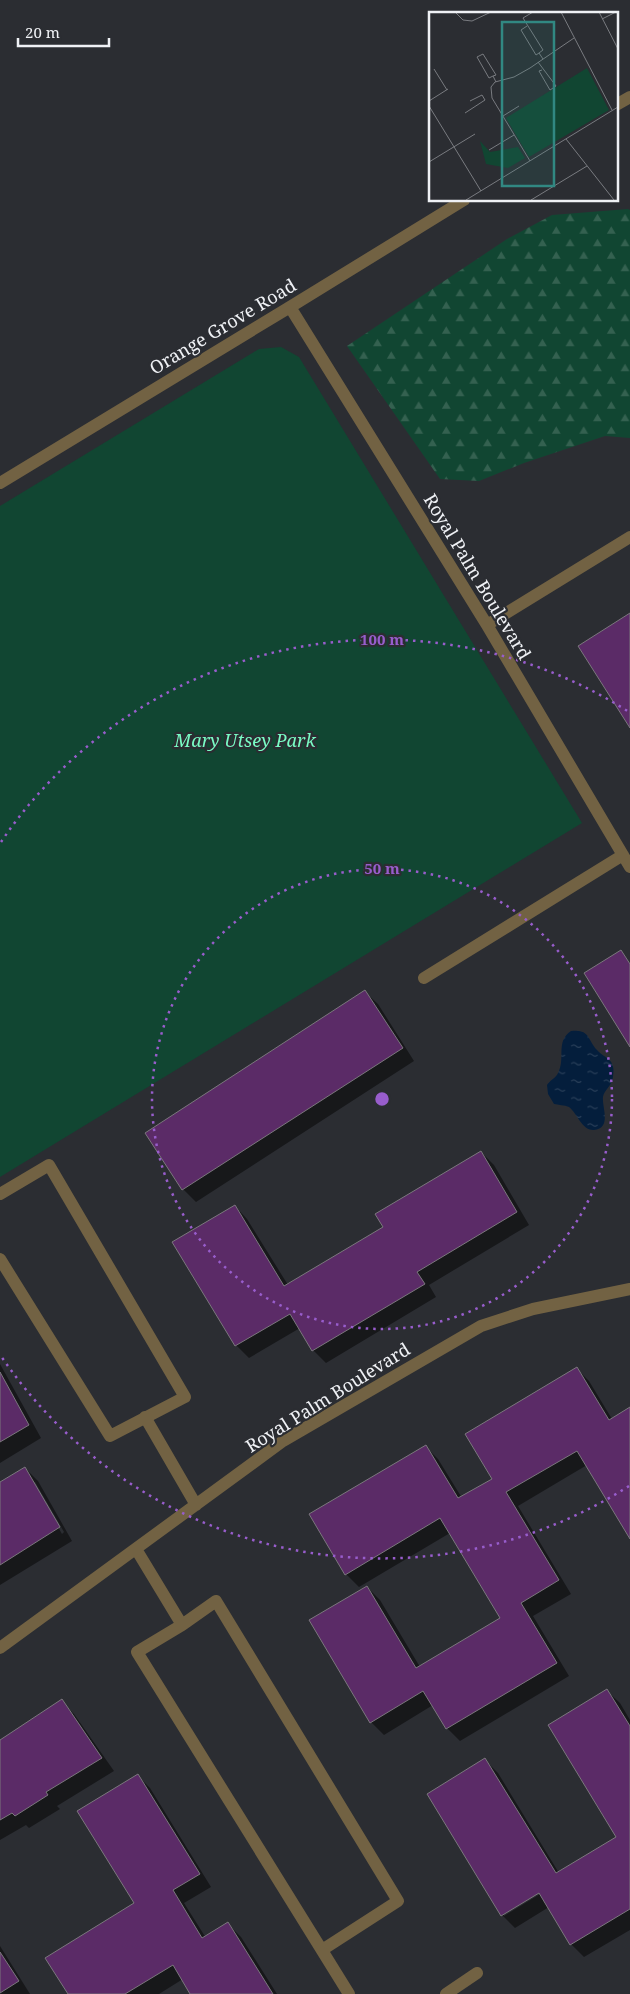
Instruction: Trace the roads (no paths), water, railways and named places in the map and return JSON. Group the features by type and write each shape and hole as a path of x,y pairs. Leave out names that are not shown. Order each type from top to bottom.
{"street":[{"path":"618,104 630,97"},
{"name":"Orange Grove Road","path":"0,483 290,308 462,201"},
{"name":"Royal Palm Boulevard","path":"290,308 487,625 630,867"},
{"path":"487,625 630,537"},
{"path":"424,978 623,855"},
{"path":"0,1194 50,1165 184,1397 110,1436 0,1260"},
{"name":"Royal Palm Boulevard","path":"0,1648 284,1441 481,1326 533,1310 630,1290"},
{"path":"144,1418 196,1505"},
{"path":"136,1549 182,1625"},
{"path":"322,1950 398,1901 216,1601 182,1625 137,1652 349,1994"},
{"path":"446,1994 477,1973"}],"water":[{"path":"571,1031 585,1033 597,1050 610,1060 613,1066 612,1080 603,1097 605,1117 603,1126 594,1130 586,1128 569,1107 554,1104 548,1094 547,1085 557,1075 560,1067 563,1040"}],"park label":[{"name":"Mary Utsey Park","path":"245,741"}]}
